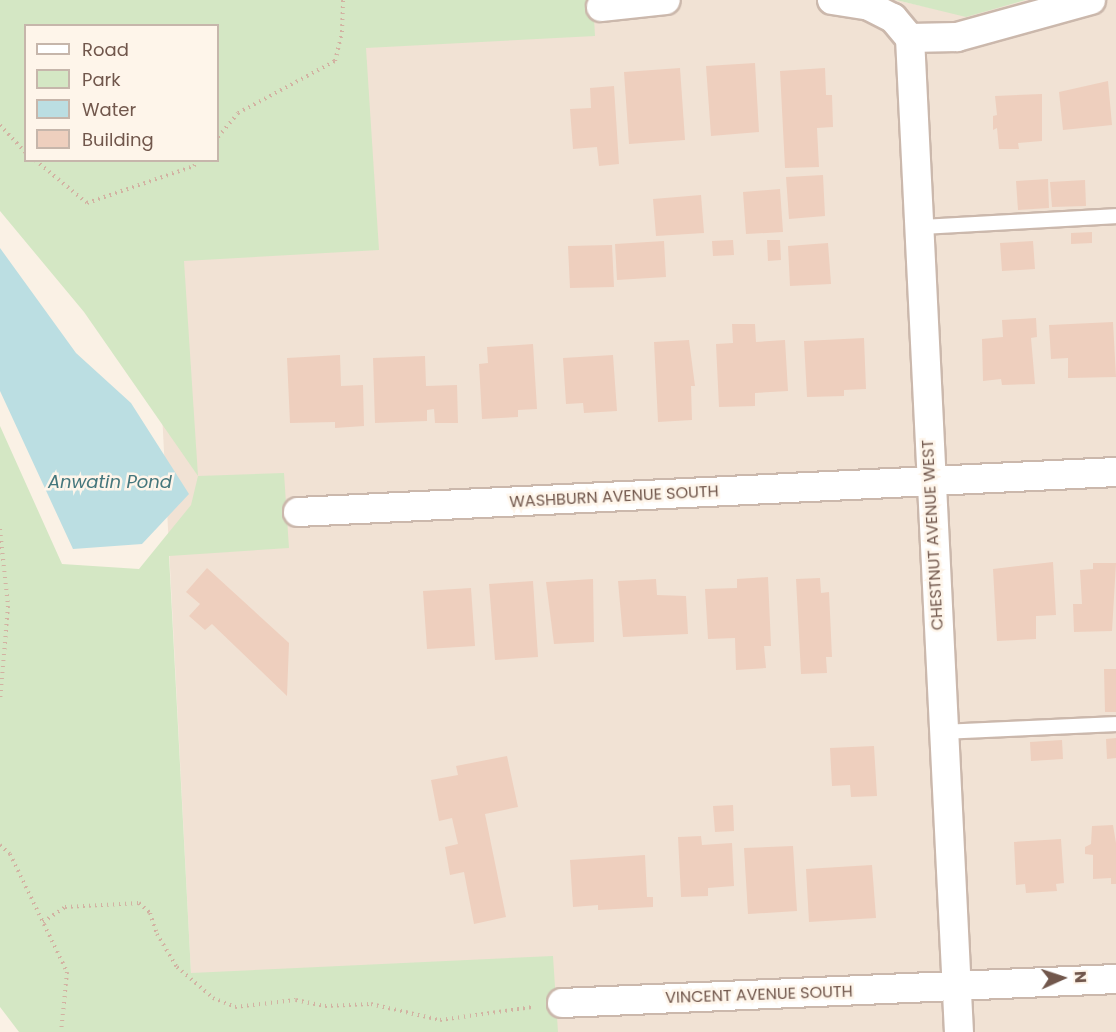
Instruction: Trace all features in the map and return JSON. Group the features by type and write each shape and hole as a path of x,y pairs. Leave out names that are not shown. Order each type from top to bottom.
{"street":[{"path":"601,7 666,0"},
{"path":"832,0 869,6 893,18 910,38 957,37 1091,0"},
{"name":"CHESTNUT AVENUE WEST","path":"910,38 930,481 959,1032"},
{"name":"WASHBURN AVENUE SOUTH","path":"297,513 1116,472"},
{"name":"VINCENT AVENUE SOUTH","path":"562,1003 1116,979"}],"lane":[{"path":"920,227 1116,216"},
{"path":"943,732 1116,724"}],"path":[{"path":"219,136 238,113 334,61 342,32 343,0"},
{"path":"0,124 24,151"},
{"path":"37,162 87,203 194,166 197,162"},
{"path":"0,529 8,606 0,702"},
{"path":"0,845 10,854 67,972 61,1032"},
{"path":"44,922 65,907 139,903 150,913 157,934 177,967 213,998 235,1007 296,1000 325,1006 371,1004 440,1020 562,1003"}],"shaded area":[{"path":"376,0 896,0 966,16 1026,0 1116,0 1116,1032 194,1032 149,162 219,162 219,26"}],"green space":[{"path":"0,0 593,0 595,36 366,48 379,250 184,261 198,476 84,312 0,211"},
{"path":"896,0 1026,0 966,17"},
{"path":"0,426 62,564 139,569 191,505 198,476 284,473 289,548 169,556 191,973 553,956 558,1032 19,1032 0,1007"}],"water":[{"name":"Anwatin Pond","path":"0,248 76,353 131,403 189,494 142,544 73,549 0,391"}],"building":[{"path":"755,63 759,132 711,136 706,66"},
{"path":"680,68 685,140 629,144 624,72"},
{"path":"825,68 826,95 832,95 833,127 817,128 819,167 785,168 780,71"},
{"path":"1108,81 1112,125 1063,130 1059,92"},
{"path":"614,86 619,164 599,166 597,147 573,149 570,109 591,108 590,88"},
{"path":"1042,94 1042,141 1018,143 1019,149 999,149 997,128 993,130 993,116 997,115 995,96"},
{"path":"823,175 825,216 789,219 786,177"},
{"path":"1048,179 1049,208 1018,210 1016,181"},
{"path":"1085,180 1086,206 1052,207 1050,182"},
{"path":"780,189 783,232 746,234 743,192"},
{"path":"701,195 704,233 656,236 653,199"},
{"path":"1092,232 1092,243 1071,244 1071,233"},
{"path":"733,240 734,255 713,256 712,241"},
{"path":"767,240 780,240 781,260 768,261"},
{"path":"664,241 666,277 617,280 615,244"},
{"path":"1033,241 1035,269 1002,271 1000,243"},
{"path":"828,243 831,284 790,286 788,246"},
{"path":"612,245 614,287 570,288 568,246"},
{"path":"1036,318 1037,337 1031,338 1035,384 1002,385 1001,379 983,381 982,339 1003,337 1002,320"},
{"path":"1113,322 1116,377 1068,378 1068,358 1051,359 1049,325"},
{"path":"732,324 755,324 756,342 785,340 788,391 755,393 755,406 719,407 716,344 733,343"},
{"path":"864,338 866,389 844,390 844,396 807,397 804,341"},
{"path":"689,340 695,386 691,386 692,420 658,422 654,342"},
{"path":"533,344 537,409 518,410 518,417 482,419 479,364 488,363 487,347"},
{"path":"340,355 341,386 363,385 364,426 335,428 335,422 290,423 287,358"},
{"path":"613,355 617,411 584,413 583,403 566,404 563,358"},
{"path":"425,356 426,386 457,385 458,423 435,423 434,409 427,410 427,421 375,423 373,358"},
{"path":"1053,562 1056,615 1036,616 1036,639 997,641 993,569"},
{"path":"1093,563 1116,563 1112,631 1074,632 1073,604 1082,604 1080,570 1093,569"},
{"path":"207,568 289,643 287,696 212,624 205,630 189,616 200,604 186,592"},
{"path":"768,577 771,646 764,646 766,668 736,670 735,638 708,639 705,589 737,588 737,579"},
{"path":"820,578 821,593 829,592 832,657 826,657 827,673 801,674 796,579"},
{"path":"593,579 594,642 554,644 546,582"},
{"path":"656,579 657,595 686,596 688,634 623,637 618,581"},
{"path":"533,581 538,657 495,660 489,584"},
{"path":"471,588 475,646 427,649 423,591"},
{"path":"1104,669 1116,669 1116,712 1105,712"},
{"path":"1116,738 1116,758 1107,759 1106,739"},
{"path":"1062,740 1063,759 1031,761 1030,742"},
{"path":"874,746 877,796 851,797 850,785 832,786 830,748"},
{"path":"507,756 518,807 485,814 506,917 474,924 464,872 450,875 445,847 458,844 452,818 439,821 431,780 458,775 456,766"},
{"path":"733,805 734,831 715,832 713,806"},
{"path":"1113,825 1116,843 1116,884 1111,884 1111,878 1093,879 1093,855 1085,854 1085,847 1091,844 1092,826"},
{"path":"701,836 702,845 732,843 734,886 708,888 708,896 681,897 678,837"},
{"path":"1061,839 1064,883 1056,884 1057,891 1026,893 1025,884 1016,885 1014,842"},
{"path":"793,846 797,911 748,914 744,848"},
{"path":"645,855 647,897 653,897 653,907 598,910 598,905 573,907 570,860"},
{"path":"872,865 876,918 809,922 806,869"}]}
